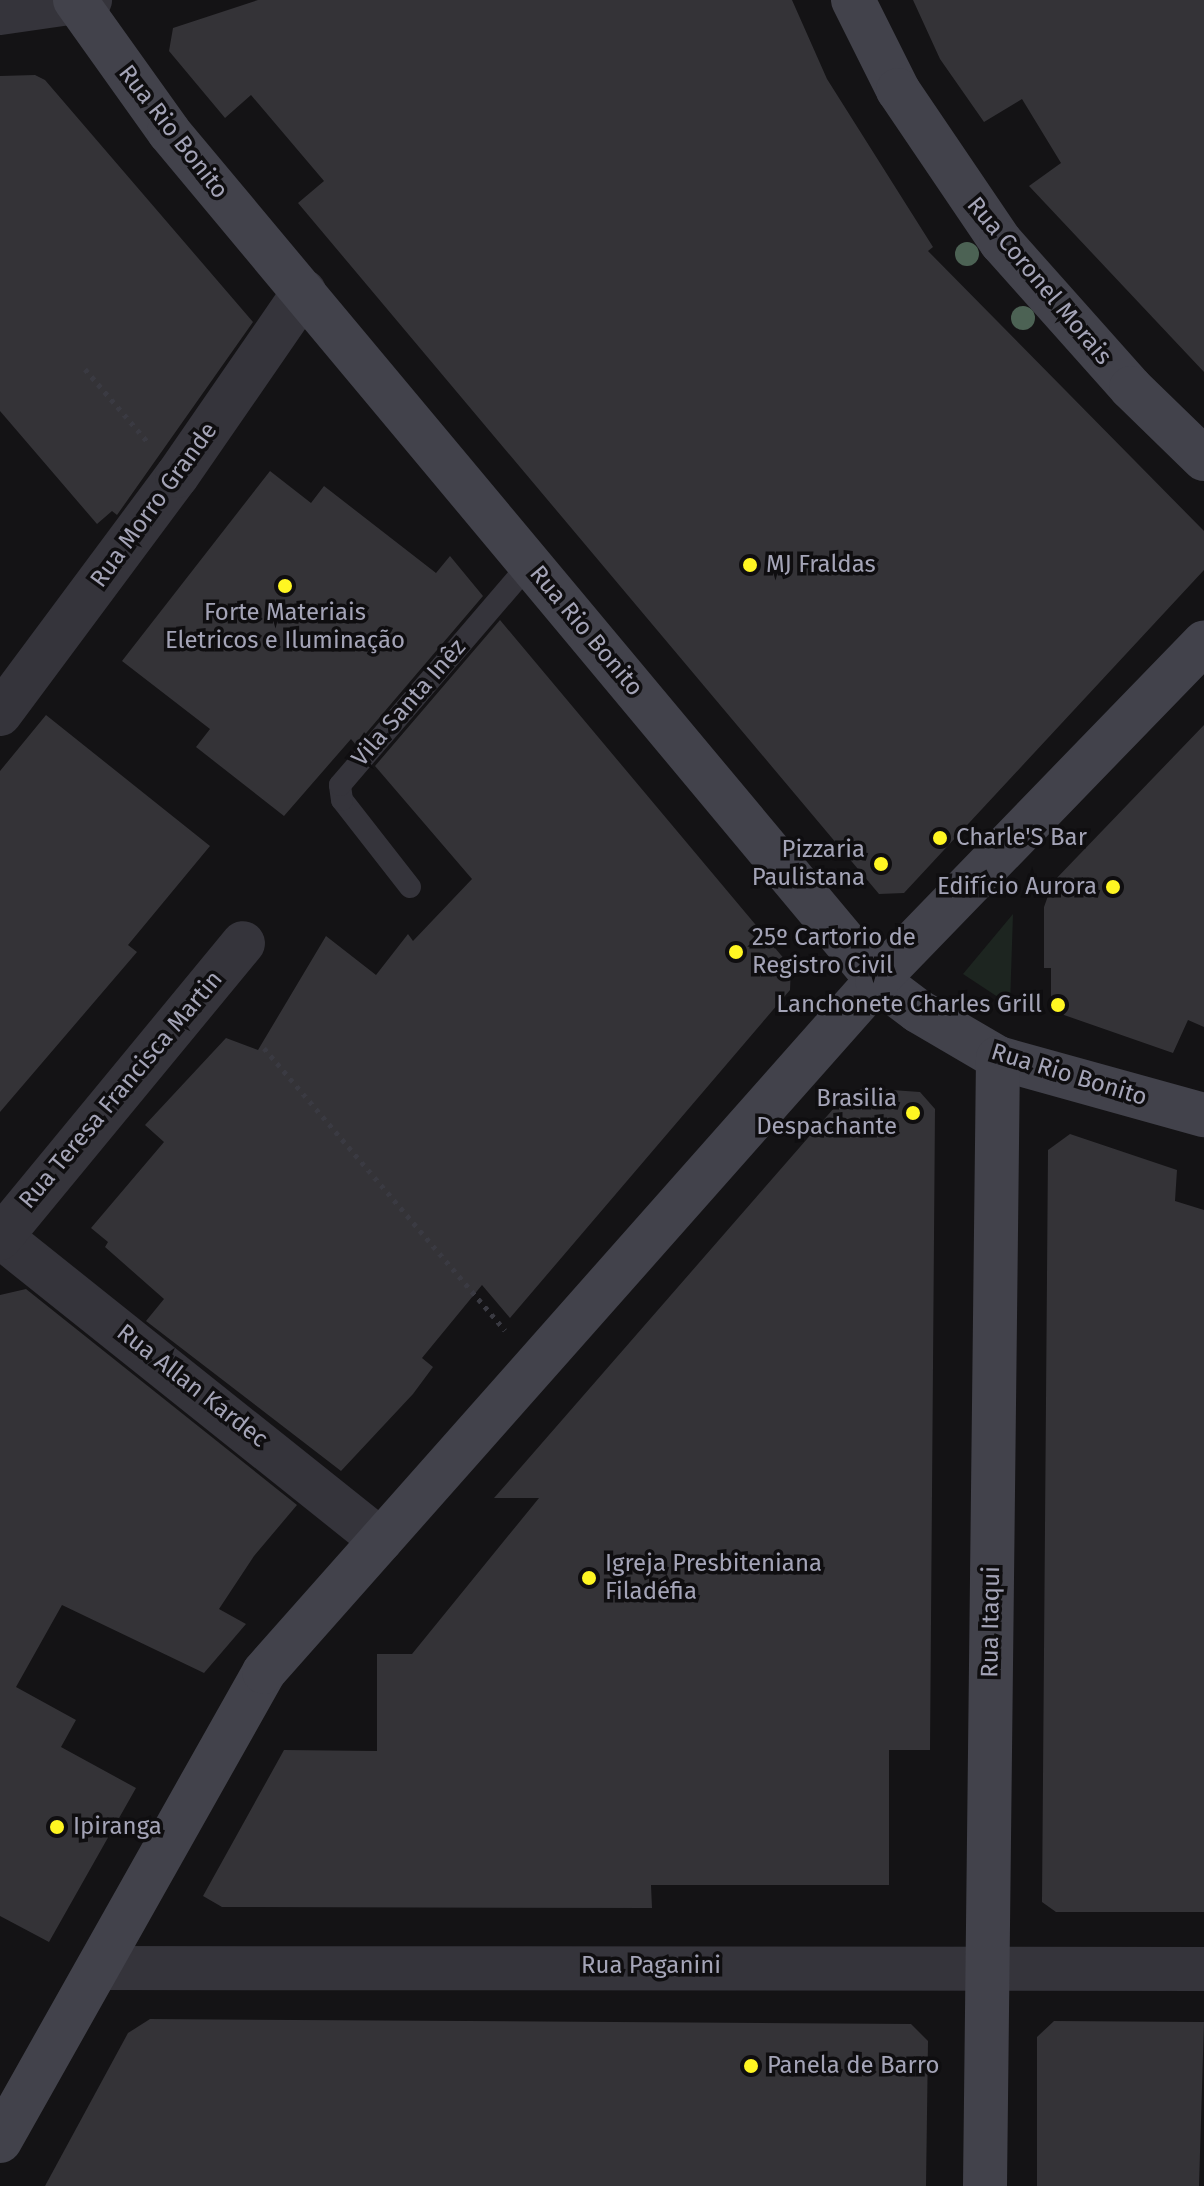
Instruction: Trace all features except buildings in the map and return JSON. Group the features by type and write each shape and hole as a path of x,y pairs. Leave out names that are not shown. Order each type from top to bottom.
{"street":[{"name":"Rua Coronel Morais","path":"853,0 898,90 1001,242 1131,388 1204,459"},
{"path":"0,13 81,1"},
{"name":"Rua Rio Bonito","path":"81,1 169,132 877,980 918,1011 998,1058 1204,1115"},
{"name":"Rua Morro Grande","path":"0,714 177,476 304,292"},
{"path":"0,2141 264,1672 877,980 1204,643"},
{"name":"Rua Teresa Francisca Martin","path":"0,1237 243,943"},
{"name":"Rua Itaqui","path":"985,2186 998,1058"},
{"name":"Rua Allan Kardec","path":"0,1237 381,1540"},
{"name":"Rua Paganini","path":"98,1968 1204,1969"}],"lane":[{"name":"Vila Santa Inêz","path":"410,887 342,800 340,785 530,563"}],"path":[{"path":"85,369 177,476"},
{"path":"264,1048 535,1366"}],"shaded area":[{"path":"1013,914 1010,1005 963,974"}],"place":[{"name":"MJ Fraldas","path":"750,565"},
{"name":"Forte Materiais Eletricos e Iluminação","path":"285,586"},
{"name":"Charle'S Bar","path":"940,838"},
{"name":"Pizzaria Paulistana","path":"881,864"},
{"name":"Edifício Aurora","path":"1113,887"},
{"name":"25º Cartorio de Registro Civil","path":"736,952"},
{"name":"Lanchonete Charles Grill","path":"1058,1005"},
{"name":"Brasilia Despachante","path":"913,1113"},
{"name":"Igreja Presbiteniana Filadéfia","path":"589,1578"},
{"name":"Ipiranga","path":"57,1827"},
{"name":"Panela de Barro","path":"751,2066"}]}
